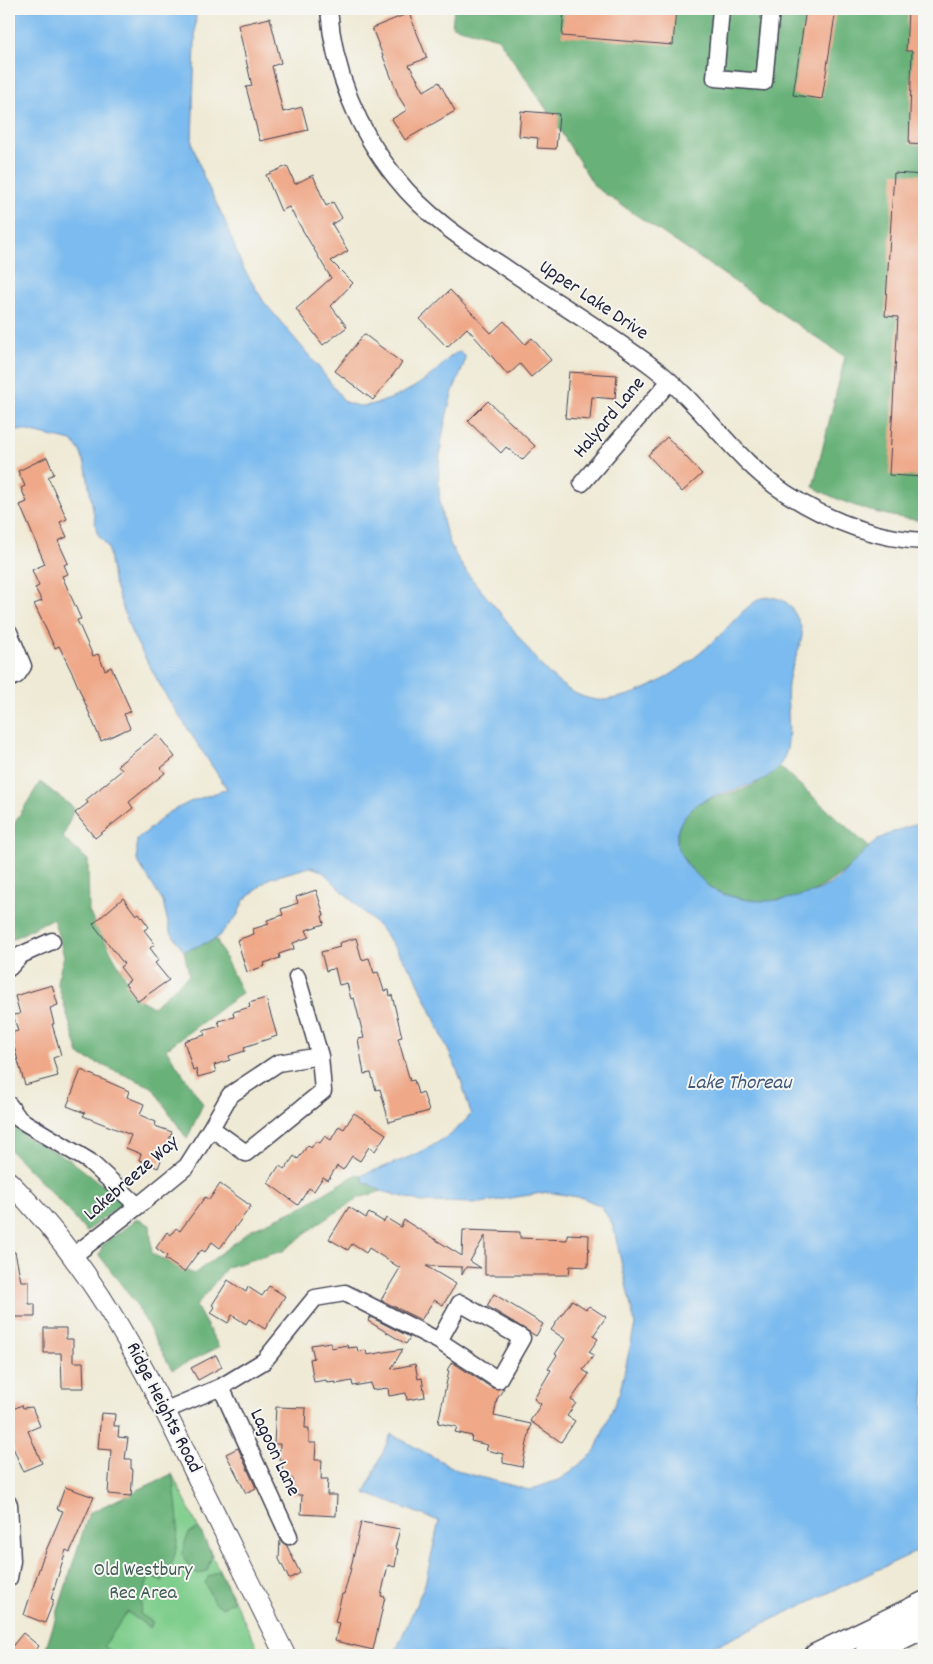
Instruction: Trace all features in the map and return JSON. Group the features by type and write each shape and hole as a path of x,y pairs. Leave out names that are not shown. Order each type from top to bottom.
{"main road":[{"path":"816,1655 924,1603"},
{"path":"866,1655 924,1627"}],"street":[{"name":"Upper Lake Drive","path":"329,9 336,54 346,88 359,120 376,150 397,179 426,211 457,236 652,366 696,405 741,454 785,493 813,510 844,524 876,534 924,540"},
{"path":"721,9 715,78 764,82 771,9"},
{"name":"Halyard Lane","path":"582,483 670,381"},
{"path":"9,632 22,666 17,675 9,679"},
{"path":"9,968 21,955 52,941"},
{"path":"211,1128 246,1153 323,1091 320,1056 297,977"},
{"name":"Lakebreeze Way","path":"74,1256 186,1166 230,1095 278,1063 320,1056"},
{"path":"9,1105 19,1119 89,1161 138,1206"},
{"name":"Ridge Heights Road","path":"9,1182 74,1256 120,1326 166,1410 285,1655"},
{"path":"166,1410 221,1387 264,1361 315,1298 346,1293 439,1341 498,1380 522,1338 460,1303 439,1341"},
{"name":"Lagoon Lane","path":"221,1387 289,1536"},
{"path":"9,1504 12,1561 9,1578"}],"green space":[{"path":"454,9 924,9 924,521 895,517 867,510 839,500 813,487 845,357 595,187 551,116 498,38 452,26"},
{"path":"779,766 870,848 830,882 796,898 775,901 747,900 729,896 711,888 682,857 677,842 677,834 684,817 690,809 706,800 752,786"},
{"path":"40,782 74,808 63,838 88,860 89,912 136,997 153,1007 189,975 184,951 216,939 242,993 166,1049 203,1104 187,1139 152,1087 79,1055 57,981 64,956 53,918 9,941 9,832"},
{"path":"9,1121 26,1137 69,1159 124,1202 86,1232 68,1210 9,1149"},
{"path":"357,1174 362,1175 363,1181 382,1191 359,1198 319,1223 283,1251 227,1267 196,1306 219,1347 172,1370 136,1304 99,1255 103,1244 137,1219 150,1225 152,1254 194,1274 252,1229 300,1208"},
{"name":"Old Westbury Rec Area","path":"172,1474 261,1655 44,1655 89,1513"},
{"path":"172,1474 178,1516 177,1544 169,1570 162,1582 152,1577 147,1581 140,1614 153,1622 150,1628 127,1612 104,1646 117,1655 44,1655 89,1513"},
{"path":"199,1528 212,1555 207,1571 198,1574 188,1565 183,1552 189,1533"},
{"path":"219,1571 234,1601 223,1607 214,1603 205,1583 209,1576"}],"water":[{"name":"Lake Thoreau","path":"10,9 196,9 192,143 204,178 224,219 242,266 264,302 317,365 345,402 363,406 394,397 404,393 432,375 453,354 460,352 465,356 453,391 440,452 439,490 441,513 445,528 453,550 464,569 534,657 556,680 582,696 597,700 630,695 673,674 711,644 743,611 758,600 769,597 776,598 790,606 800,623 802,636 789,678 789,725 787,749 783,759 777,769 767,777 755,783 704,800 693,807 679,825 677,841 682,857 686,864 708,886 723,894 762,901 782,900 802,895 829,885 878,840 924,821 924,1548 722,1643 684,1655 394,1655 425,1584 439,1521 365,1493 391,1434 461,1472 529,1490 561,1479 594,1453 620,1391 635,1325 613,1225 601,1206 583,1198 548,1192 480,1203 422,1202 382,1191 363,1181 362,1175 421,1152 435,1144 460,1126 471,1114 460,1077 416,977 382,930 322,871 310,867 270,878 244,900 237,916 216,939 184,951 170,931 163,902 137,860 137,840 168,813 192,801 227,789 165,694 132,634 113,580 108,547 97,533 86,468 80,451 72,441 23,430 9,430"}],"building":[{"path":"564,9 676,9 673,45 562,36"},
{"path":"806,9 836,9 822,99 793,95"},
{"path":"908,9 924,9 924,145 909,144 912,51 906,51"},
{"path":"409,13 427,58 409,65 424,91 439,82 455,111 405,140 392,119 407,110 399,97 372,28"},
{"path":"270,18 281,63 272,66 283,112 302,107 308,130 260,141 246,87 252,86 238,25"},
{"path":"521,111 559,114 556,149 537,148 538,138 519,136"},
{"path":"287,166 295,184 313,175 326,206 333,202 342,218 332,224 348,251 331,261 353,283 331,306 347,327 323,345 296,309 331,278 289,207 281,211 266,175"},
{"path":"894,173 924,175 924,282 921,335 924,335 924,477 889,475 898,317 885,316"},
{"path":"450,290 491,333 504,321 525,344 532,338 551,360 531,377 520,364 508,375 467,328 447,347 420,319"},
{"path":"364,334 402,363 373,400 335,371"},
{"path":"569,372 617,375 615,399 592,397 590,420 565,418"},
{"path":"488,401 535,446 522,460 506,447 501,453 468,421"},
{"path":"667,437 702,474 682,492 648,455"},
{"path":"47,457 54,474 48,477 67,519 60,522 67,537 58,541 68,563 64,565 68,574 62,576 81,619 77,620 93,656 98,654 105,670 111,667 131,711 124,714 130,728 101,741 59,646 55,648 34,604 42,601 35,588 39,586 32,570 45,564 20,505 27,502 21,488 25,486 18,471"},
{"path":"157,734 175,757 161,768 165,773 129,802 133,808 95,838 75,813 88,803 86,800 122,770 118,765"},
{"path":"316,890 324,915 322,916 324,924 306,930 309,937 293,943 294,949 279,954 280,958 264,963 265,966 247,972 237,940 254,934 253,929 269,924 267,920 283,915 281,909 298,903 296,897"},
{"path":"123,898 136,915 139,913 149,927 144,930 155,944 150,948 159,960 155,963 169,980 138,1001 125,984 130,980 120,967 124,964 93,924"},
{"path":"356,938 362,960 369,958 374,973 378,972 384,991 389,990 390,996 392,995 402,1037 398,1038 410,1081 414,1080 418,1094 423,1092 429,1111 389,1122 380,1089 376,1090 371,1073 364,1074 358,1039 364,1038 354,998 351,999 347,983 339,985 335,968 326,971 321,952 340,947 339,943"},
{"path":"52,985 58,1005 50,1008 54,1024 52,1024 61,1055 53,1058 58,1076 25,1085 10,1033 18,1031 13,1015 20,1014 15,996"},
{"path":"266,998 277,1036 244,1047 245,1051 229,1056 230,1060 214,1065 216,1072 198,1077 196,1069 193,1070 184,1041 205,1035 203,1031 220,1026 218,1021 234,1017 233,1012 250,1007 249,1003"},
{"path":"81,1070 129,1091 127,1097 144,1104 140,1115 156,1122 155,1126 172,1132 158,1168 139,1160 141,1154 126,1148 131,1135 83,1116 85,1113 67,1106"},
{"path":"354,1113 386,1134 375,1151 369,1147 360,1161 352,1156 343,1170 337,1166 328,1180 323,1177 314,1191 309,1188 298,1205 268,1183 279,1166 285,1169 294,1156 298,1159 308,1145 311,1148 316,1141 320,1143 325,1136 331,1140 339,1126 344,1129"},
{"path":"220,1184 251,1206 220,1248 212,1242 205,1252 202,1250 197,1254 184,1272 165,1259 167,1256 156,1248 167,1232 171,1235 176,1228 180,1231 205,1197 209,1200"},
{"path":"349,1207 366,1218 369,1213 384,1222 386,1218 401,1227 404,1220 462,1256 463,1230 520,1232 520,1238 567,1240 567,1234 589,1235 588,1267 570,1266 569,1275 485,1275 485,1236 470,1261 481,1268 466,1267 462,1275 462,1267 426,1266 456,1284 443,1305 434,1300 421,1320 381,1300 400,1268 369,1248 366,1253 352,1244 348,1250 329,1239"},
{"path":"9,1252 15,1252 21,1281 29,1281 29,1304 35,1304 35,1317 9,1317"},
{"path":"228,1280 246,1292 248,1287 262,1296 269,1286 285,1296 265,1329 249,1319 246,1324 232,1315 228,1323 211,1313 215,1307 212,1305"},
{"path":"494,1294 543,1324 536,1336 487,1306"},
{"path":"572,1300 586,1309 589,1306 606,1317 593,1336 598,1339 589,1352 594,1355 583,1370 589,1374 571,1400 576,1403 567,1416 575,1421 561,1442 530,1421 541,1404 534,1399 551,1370 548,1369 557,1355 555,1354 565,1339 551,1330"},
{"path":"370,1317 410,1337 406,1344 368,1321"},
{"path":"44,1328 66,1328 66,1339 73,1339 73,1362 83,1362 84,1388 62,1388 61,1353 44,1353"},
{"path":"330,1342 331,1348 347,1345 348,1348 357,1347 358,1352 366,1350 367,1355 403,1349 391,1369 415,1364 418,1379 422,1378 425,1397 407,1400 406,1393 389,1396 388,1388 372,1390 371,1383 353,1386 352,1381 336,1384 336,1382 327,1383 326,1380 314,1382 310,1359 314,1358 311,1345"},
{"path":"216,1355 222,1367 198,1380 191,1368"},
{"path":"452,1362 492,1388 504,1388 497,1399 494,1416 531,1424 522,1467 503,1463 503,1454 486,1450 488,1445 471,1441 472,1436 455,1432 457,1427 438,1423 449,1371 447,1370"},
{"path":"22,1405 23,1408 32,1407 40,1426 28,1431 42,1463 23,1471 9,1438 9,1411"},
{"path":"276,1407 306,1408 305,1428 309,1428 309,1443 316,1443 315,1460 322,1460 321,1479 328,1479 327,1495 337,1495 336,1516 301,1514 302,1495 292,1495 293,1479 282,1478 283,1460 279,1460 280,1444 274,1444"},
{"path":"101,1413 115,1414 114,1426 119,1426 118,1437 128,1438 125,1459 131,1459 131,1469 133,1469 131,1496 108,1494 111,1450 98,1449"},
{"path":"238,1448 256,1488 246,1493 226,1454"},
{"path":"65,1487 94,1497 70,1552 66,1550 51,1599 54,1600 45,1623 24,1615 42,1560 63,1511 57,1509"},
{"path":"361,1522 400,1529 395,1548 398,1549 395,1567 388,1565 381,1596 385,1597 373,1650 335,1641 339,1623 335,1622 350,1572"},
{"path":"280,1540 287,1546 300,1573 289,1579 279,1559"},
{"path":"23,1633 39,1646 32,1655 18,1655 10,1649"}]}
